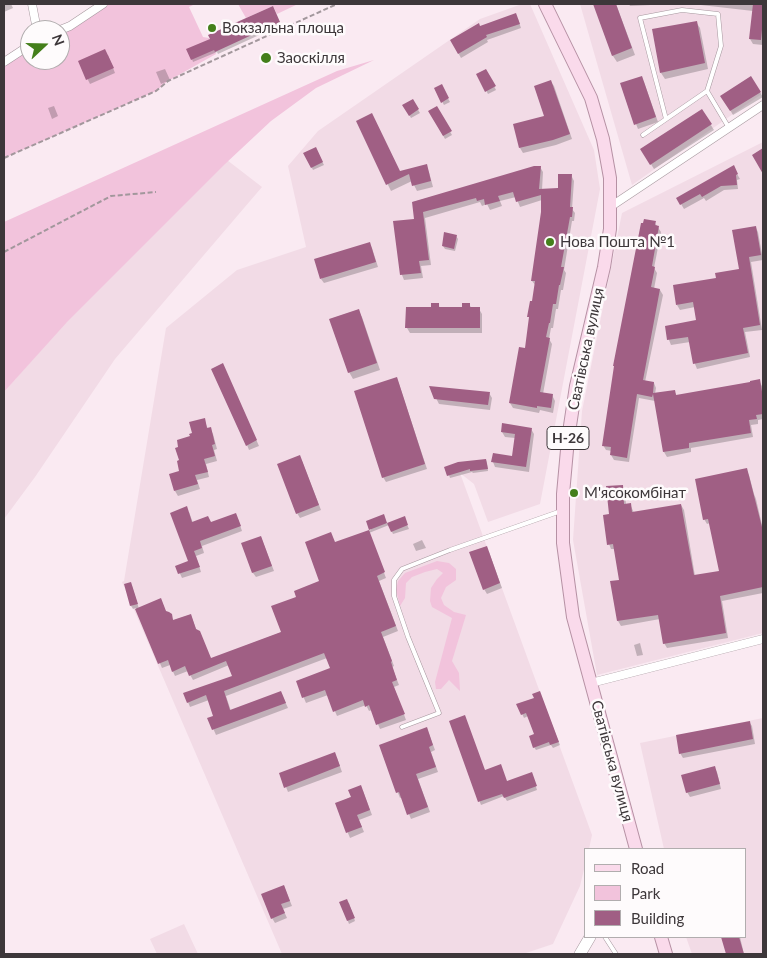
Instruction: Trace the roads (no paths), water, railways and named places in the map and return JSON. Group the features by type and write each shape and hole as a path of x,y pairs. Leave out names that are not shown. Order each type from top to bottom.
{"main road":[{"name":"Сватівська вулиця","path":"545,4 590,98 603,139 610,178 610,229 604,267 576,386 568,438 563,494 564,543 572,617 634,848"}],"street":[{"path":"32,4 35,20"},
{"path":"70,26 103,4"},
{"path":"4,62 20,52"},
{"path":"610,207 763,105"},
{"path":"590,683 763,638"},
{"path":"580,954 589,938"}],"lane":[{"path":"643,135 707,91 721,46 718,14 682,10 640,18 666,119"},
{"path":"707,91 729,128"},
{"path":"402,727 439,713 408,637 394,596 394,580 402,569 563,510"},
{"path":"606,938 616,954"}],"place":[{"name":"Вокзальна площа","path":"212,28"},
{"name":"Заоскiлля","path":"266,58"},
{"name":"Нова Пошта №1","path":"550,242"},
{"name":"М'ясокомбінат","path":"574,493"}]}
